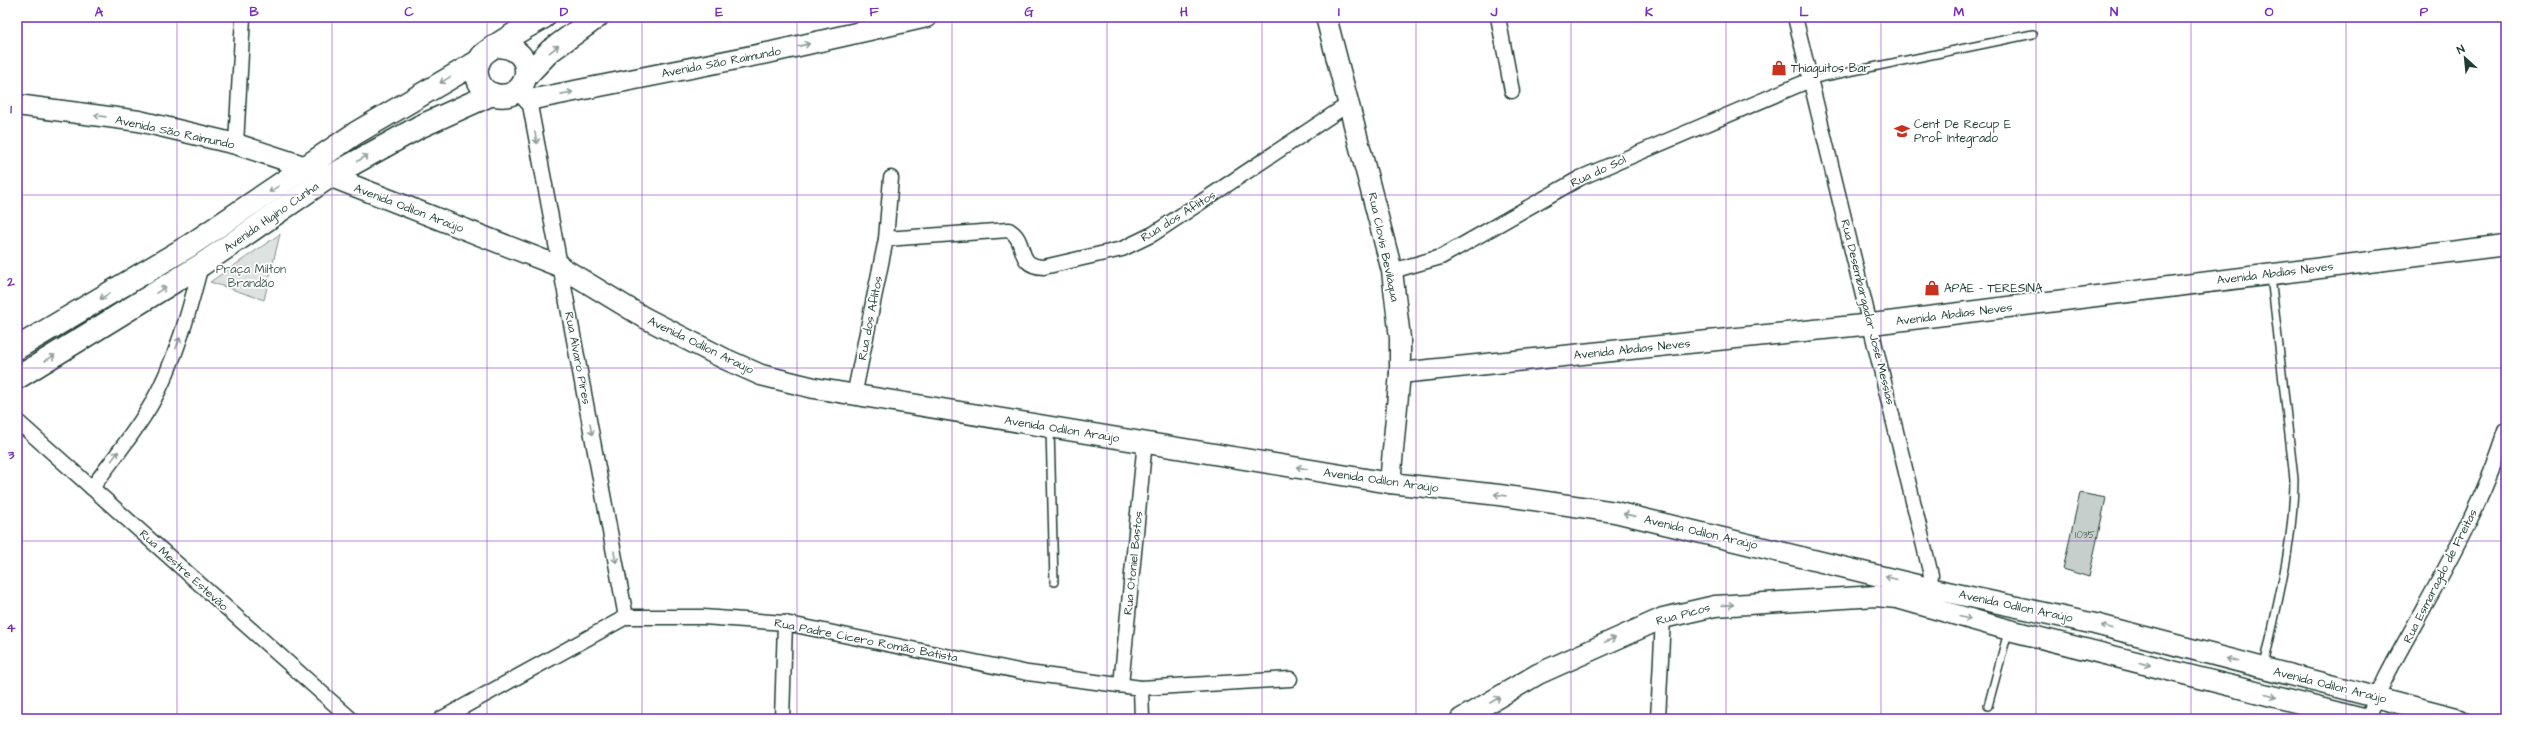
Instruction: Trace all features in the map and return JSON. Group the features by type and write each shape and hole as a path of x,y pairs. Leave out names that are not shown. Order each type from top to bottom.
{"main road":[{"path":"544,17 483,54 479,61 477,76 485,90 492,94 506,96 525,89 550,52 597,17"},
{"name":"Avenida São Raimundo","path":"525,89 772,52 927,17"},
{"name":"Rua Clovis Beviláqua","path":"1326,17 1350,103 1392,271 1400,338 1400,373 1390,482"},
{"path":"497,46 513,49 520,54 527,68 525,89"},
{"name":"Avenida Higino Cunha","path":"17,348 189,246 356,133 479,61"},
{"name":"Avenida Higino Cunha","path":"17,378 202,265 329,177 419,127 492,94"},
{"name":"Avenida São Raimundo","path":"17,105 139,121 236,144 306,167 329,177"},
{"name":"Avenida Odilon Araújo","path":"329,177 561,267 645,318 725,359 761,375 854,396 1145,441 1390,482 1499,495 1615,512 1929,588 2095,624 2460,719"},
{"name":"Avenida Abdias Neves","path":"1400,373 1872,324 2271,273 2506,245"},
{"name":"Rua Picos","path":"1461,719 1538,674 1663,618 1715,606 1876,596 1897,598 1927,608"},
{"name":"Avenida Odilon Araújo","path":"1927,608 2362,719"}],"street":[{"path":"236,144 243,17"},
{"path":"1498,17 1512,91"},
{"name":"Rua Desembargador José Messias","path":"1795,17 1872,324 1931,575 1927,608"},
{"name":"Rua do Sol","path":"1392,271 1441,257 1580,178 1810,80"},
{"name":"Rua Alvaro Pires","path":"525,89 561,267 626,617"},
{"name":"Rua dos Aflitos","path":"886,239 1009,230 1018,238 1024,259 1035,267 1044,267 1122,249 1153,234 1182,216 1350,103"},
{"name":"Rua dos Aflitos","path":"854,396 886,239 891,178"},
{"path":"92,488 143,416 164,379 186,321 202,265"},
{"name":"Rua Mestre Estevão","path":"17,421 351,719"},
{"name":"Rua Esmaragdo de Freitas","path":"2368,719 2376,697 2438,582 2476,505 2506,431"},
{"name":"Rua Otoniel Bastos","path":"1121,685 1145,441"},
{"name":"Rua Padre Cicero Romão Batista","path":"441,719 626,617 703,617 785,623 1028,673 1141,688 1290,679"},
{"path":"1658,719 1663,618"},
{"path":"782,719 785,623"},
{"path":"1141,688 1142,719"}],"lane":[{"path":"1810,80 2033,34"},
{"path":"2263,668 2280,590 2294,503 2294,479 2271,273"},
{"path":"1050,427 1054,582"},
{"path":"1988,706 2009,630"}],"green space":[{"name":"Praça Milton Brandão","path":"280,234 264,300 210,282"}],"building":[{"path":"2080,493 2106,498 2089,577 2063,569"}],"place":[{"name":"Thiaguitos Bar","path":"1779,68"},
{"name":"Cent De Recup E Prof Integrado","path":"1902,131"},
{"name":"APAE - TERESINA","path":"1932,288"}]}
